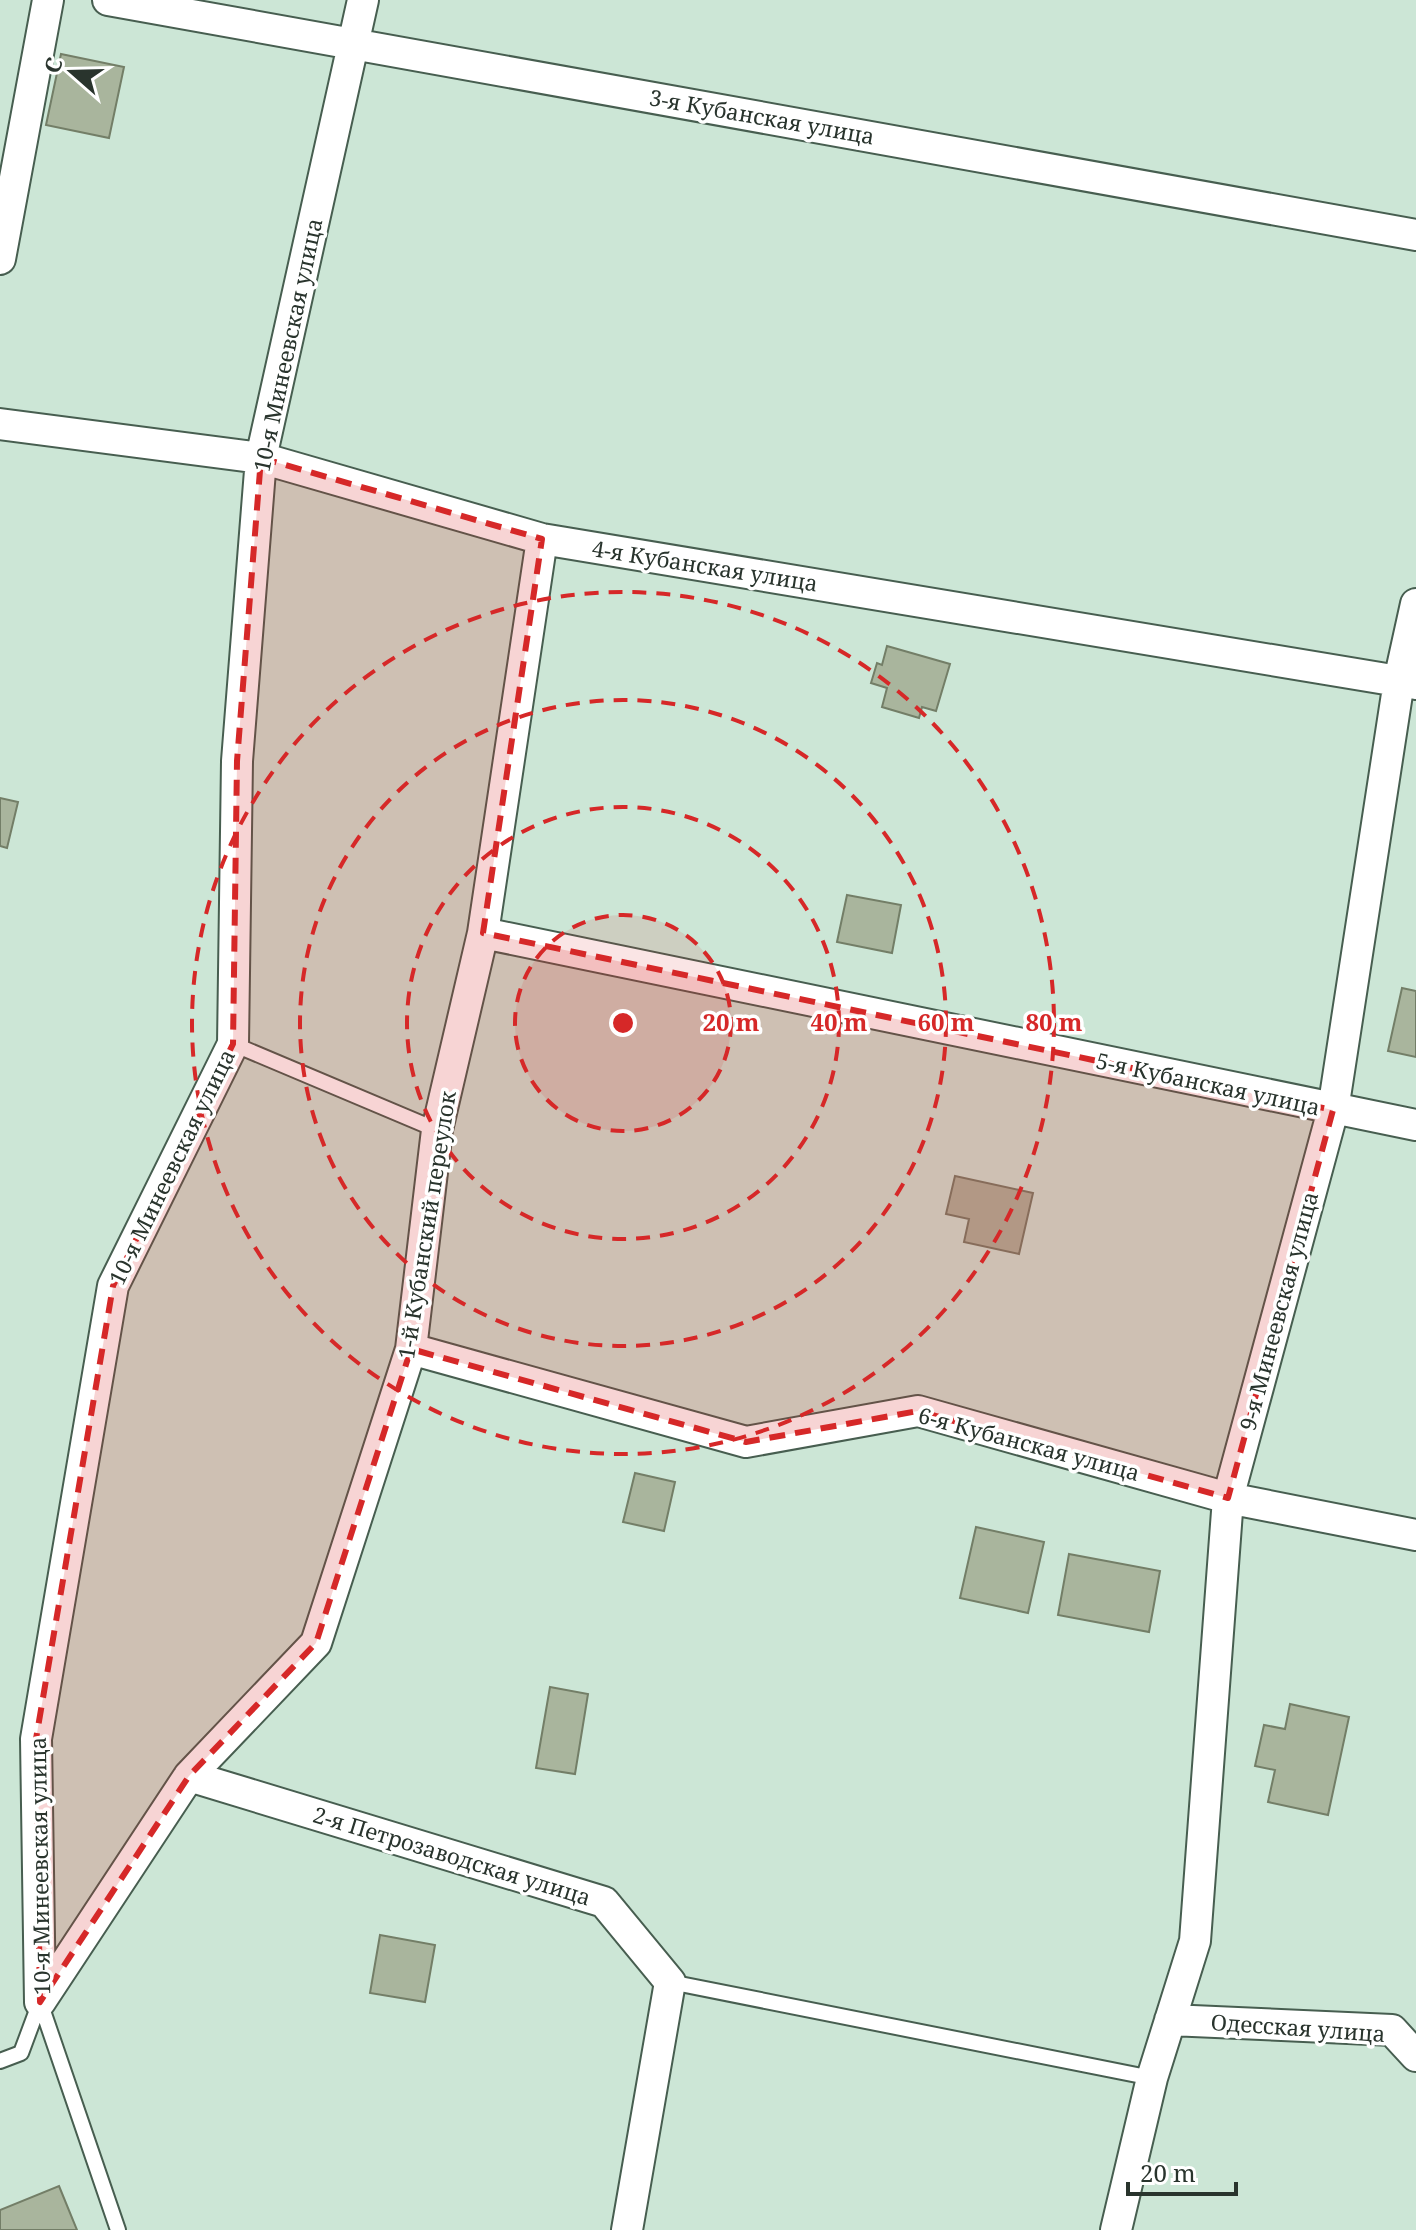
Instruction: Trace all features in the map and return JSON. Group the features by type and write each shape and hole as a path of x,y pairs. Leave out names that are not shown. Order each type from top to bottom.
{"street":[{"path":"0,259 48,0"},
{"name":"3-я Кубанская улица","path":"108,0 1416,235"},
{"name":"10-я Минеевская улица","path":"40,2002 36,1739 113,1286 233,1044 237,761 261,458 363,0"},
{"name":"4-я Кубанская улица","path":"0,424 261,458 542,539 1408,683"},
{"name":"1-й Кубанский переулок","path":"40,2002 189,1776 316,1643 411,1349 437,1130 483,933 542,539"},
{"name":"9-я Минеевская улица","path":"1116,2230 1152,2078 1195,1941 1228,1498 1333,1110 1408,683 1416,604"},
{"name":"5-я Кубанская улица","path":"483,933 1416,1125"},
{"name":"6-я Кубанская улица","path":"411,1349 746,1442 918,1411 1228,1498 1416,1535"},
{"name":"2-я Петрозаводская улица","path":"189,1776 604,1902 670,1982"},
{"path":"627,2230 670,1982"},
{"name":"Одесская улица","path":"1170,2020 1392,2030 1416,2056"}],"lane":[{"path":"233,1044 437,1130"},
{"path":"670,1982 1152,2078"},
{"path":"0,2061 21,2053 40,2002"},
{"name":"10-я Минеевская улица","path":"40,2002 118,2230"}],"highlighted area":[{"path":"261,458 542,539 483,933 1333,1110 1228,1498 918,1411 746,1442 411,1349 316,1643 189,1776 40,2002 36,1739 113,1286 233,1044 237,761"}],"building":[{"path":"61,54 124,67 109,138 46,125"},
{"path":"887,646 950,664 936,711 922,707 919,718 882,707 887,688 871,683 877,663 882,665"},
{"path":"0,798 18,802 7,848 0,846"},
{"path":"847,895 901,905 892,953 837,942"},
{"path":"1402,988 1416,991 1416,1057 1388,1051"},
{"path":"955,1176 1033,1193 1019,1254 964,1242 969,1219 946,1214"},
{"path":"635,1473 675,1482 664,1531 623,1522"},
{"path":"976,1527 1044,1542 1028,1613 960,1598"},
{"path":"1069,1554 1160,1571 1149,1632 1058,1615"},
{"path":"550,1687 588,1694 575,1774 536,1768"},
{"path":"1290,1704 1349,1717 1328,1815 1268,1802 1275,1770 1255,1766 1264,1725 1285,1729"},
{"path":"380,1935 435,1945 425,2002 370,1993"},
{"path":"59,2186 77,2230 0,2230 0,2210"}]}
